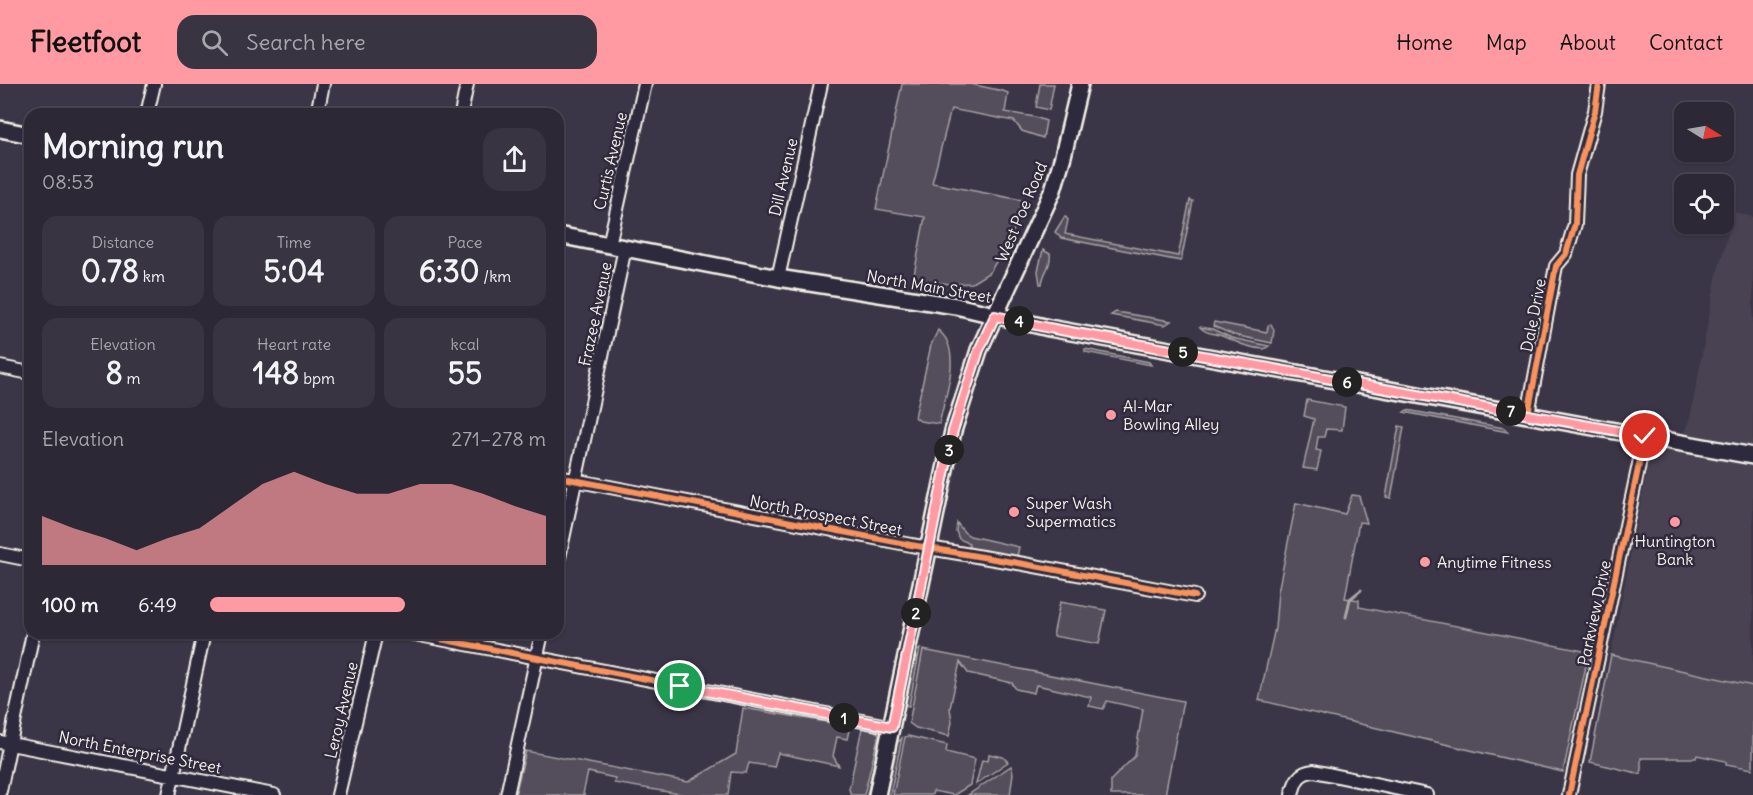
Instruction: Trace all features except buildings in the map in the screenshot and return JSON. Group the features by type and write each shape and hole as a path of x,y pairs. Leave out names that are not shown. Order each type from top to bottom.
{"main road":[{"name":"West Poe Road","path":"878,795 953,431 979,350 1053,190 1080,84"},
{"path":"0,129 24,134"},
{"name":"North Main Street","path":"564,237 778,278 956,306 1049,328 1753,456"}],"street":[{"path":"148,108 154,84"},
{"path":"318,108 323,84"},
{"path":"462,108 467,84"},
{"name":"Curtis Avenue","path":"609,245 645,84"},
{"name":"Dill Avenue","path":"778,278 821,84"},
{"name":"Dale Drive","path":"1527,414 1556,266 1566,254 1575,224 1577,175 1593,119 1599,84"},
{"name":"Frazee Avenue","path":"564,535 625,248"},
{"path":"0,367 24,373"},
{"name":"Parkview Drive","path":"1569,795 1645,436"},
{"name":"North Prospect Street","path":"564,478 1195,596"},
{"path":"0,554 24,559"},
{"path":"0,791 5,743 31,639"},
{"path":"170,795 203,639"},
{"name":"Leroy Avenue","path":"338,795 375,639"},
{"path":"440,639 892,727"},
{"path":"507,795 541,639"},
{"name":"North Enterprise Street","path":"5,743 274,795"},
{"path":"1292,795 1298,777 1306,772 1314,771 1427,795"}],"shaded area":[{"path":"902,84 970,84 1003,91 1008,93 1005,112 1046,121 1043,138 1022,131 1014,121 951,109 932,183 1027,201 1009,240 990,272 972,283 951,284 913,280 925,217 876,209"},
{"path":"1040,84 1054,84 1049,110 1036,107"},
{"path":"1190,200 1193,201 1181,261 1061,238 1055,232 1065,216 1068,220 1065,234 1178,256"},
{"path":"1734,212 1753,217 1753,686 1611,655 1652,446 1679,451 1691,414 1716,278 1728,234 1734,234"},
{"path":"1043,250 1050,254 1050,258 1049,266 1040,284 1038,271"},
{"path":"1116,312 1171,321 1165,325 1111,315"},
{"path":"1214,322 1267,332 1271,324 1274,330 1272,343 1234,335 1213,326"},
{"path":"1200,327 1212,329 1232,338 1269,346 1264,349 1247,346 1207,332"},
{"path":"938,330 947,341 951,360 949,383 939,424 920,421 915,417 931,345"},
{"path":"1085,349 1149,362 1151,365 1085,352"},
{"path":"1307,400 1345,407 1342,430 1326,429 1324,437 1318,437 1316,450 1321,451 1317,470 1303,468 1314,419 1304,416"},
{"path":"1407,410 1504,428 1508,432 1404,412"},
{"path":"1399,426 1404,427 1391,498 1386,497"},
{"path":"1352,495 1359,496 1367,523 1359,522 1345,598 1359,600 1359,607 1589,652 1563,772 1259,700 1275,628 1278,592 1296,503 1345,514"},
{"path":"957,523 970,536 1019,547 1017,556 1007,557 969,548 969,543 959,539 956,531"},
{"path":"1060,602 1106,610 1099,644 1053,636"},
{"path":"920,649 909,706 905,705 914,661 917,661 918,657 915,657 916,652"},
{"path":"923,650 1183,701 1165,795 1111,795 1111,780 1135,756 1143,709 1107,701 1103,709 1089,706 1091,697 1036,685 1034,693 1016,689 1012,683 968,673 960,662 950,708 952,722 949,736 916,728 909,723"},
{"path":"1611,655 1753,686 1752,769 1697,755 1696,758 1641,758 1641,774 1590,762"},
{"path":"743,708 850,726 847,739 837,737 833,756 839,766 778,753 774,767 749,763 746,773 731,772 728,795 686,795 614,783 615,778 588,772 583,794 585,795 515,795 526,751 688,782 736,754"},
{"path":"862,728 874,730 879,734 864,795 851,795 849,789"},
{"path":"880,736 881,742 871,795 867,795"},
{"path":"905,737 947,745 946,752 975,759 970,785 954,795 933,791 932,795 893,795"},
{"path":"902,738 890,795 885,795 896,744"},
{"path":"989,754 1003,757 1008,762 976,784 982,760 988,761"},
{"path":"1011,766 1013,773 1010,795 968,795"}],"waterway":[{"path":"1346,617 1350,599 1361,590"}],"cycle path":[{"path":"1528,414 1556,266 1566,254 1575,224 1577,175 1595,111 1599,84"},
{"path":"1569,795 1645,436"},
{"path":"564,478 911,545 1195,596"},
{"path":"440,639 893,727"}],"place":[{"name":"Al-Mar Bowling Alley","path":"1111,415"},
{"name":"Super Wash Supermatics","path":"1014,512"},
{"name":"Huntington Bank","path":"1675,522"},
{"name":"Anytime Fitness","path":"1425,562"}],"route":[{"path":"680,686 892,727 953,431 979,350 995,316 1049,328 1645,436"}]}
